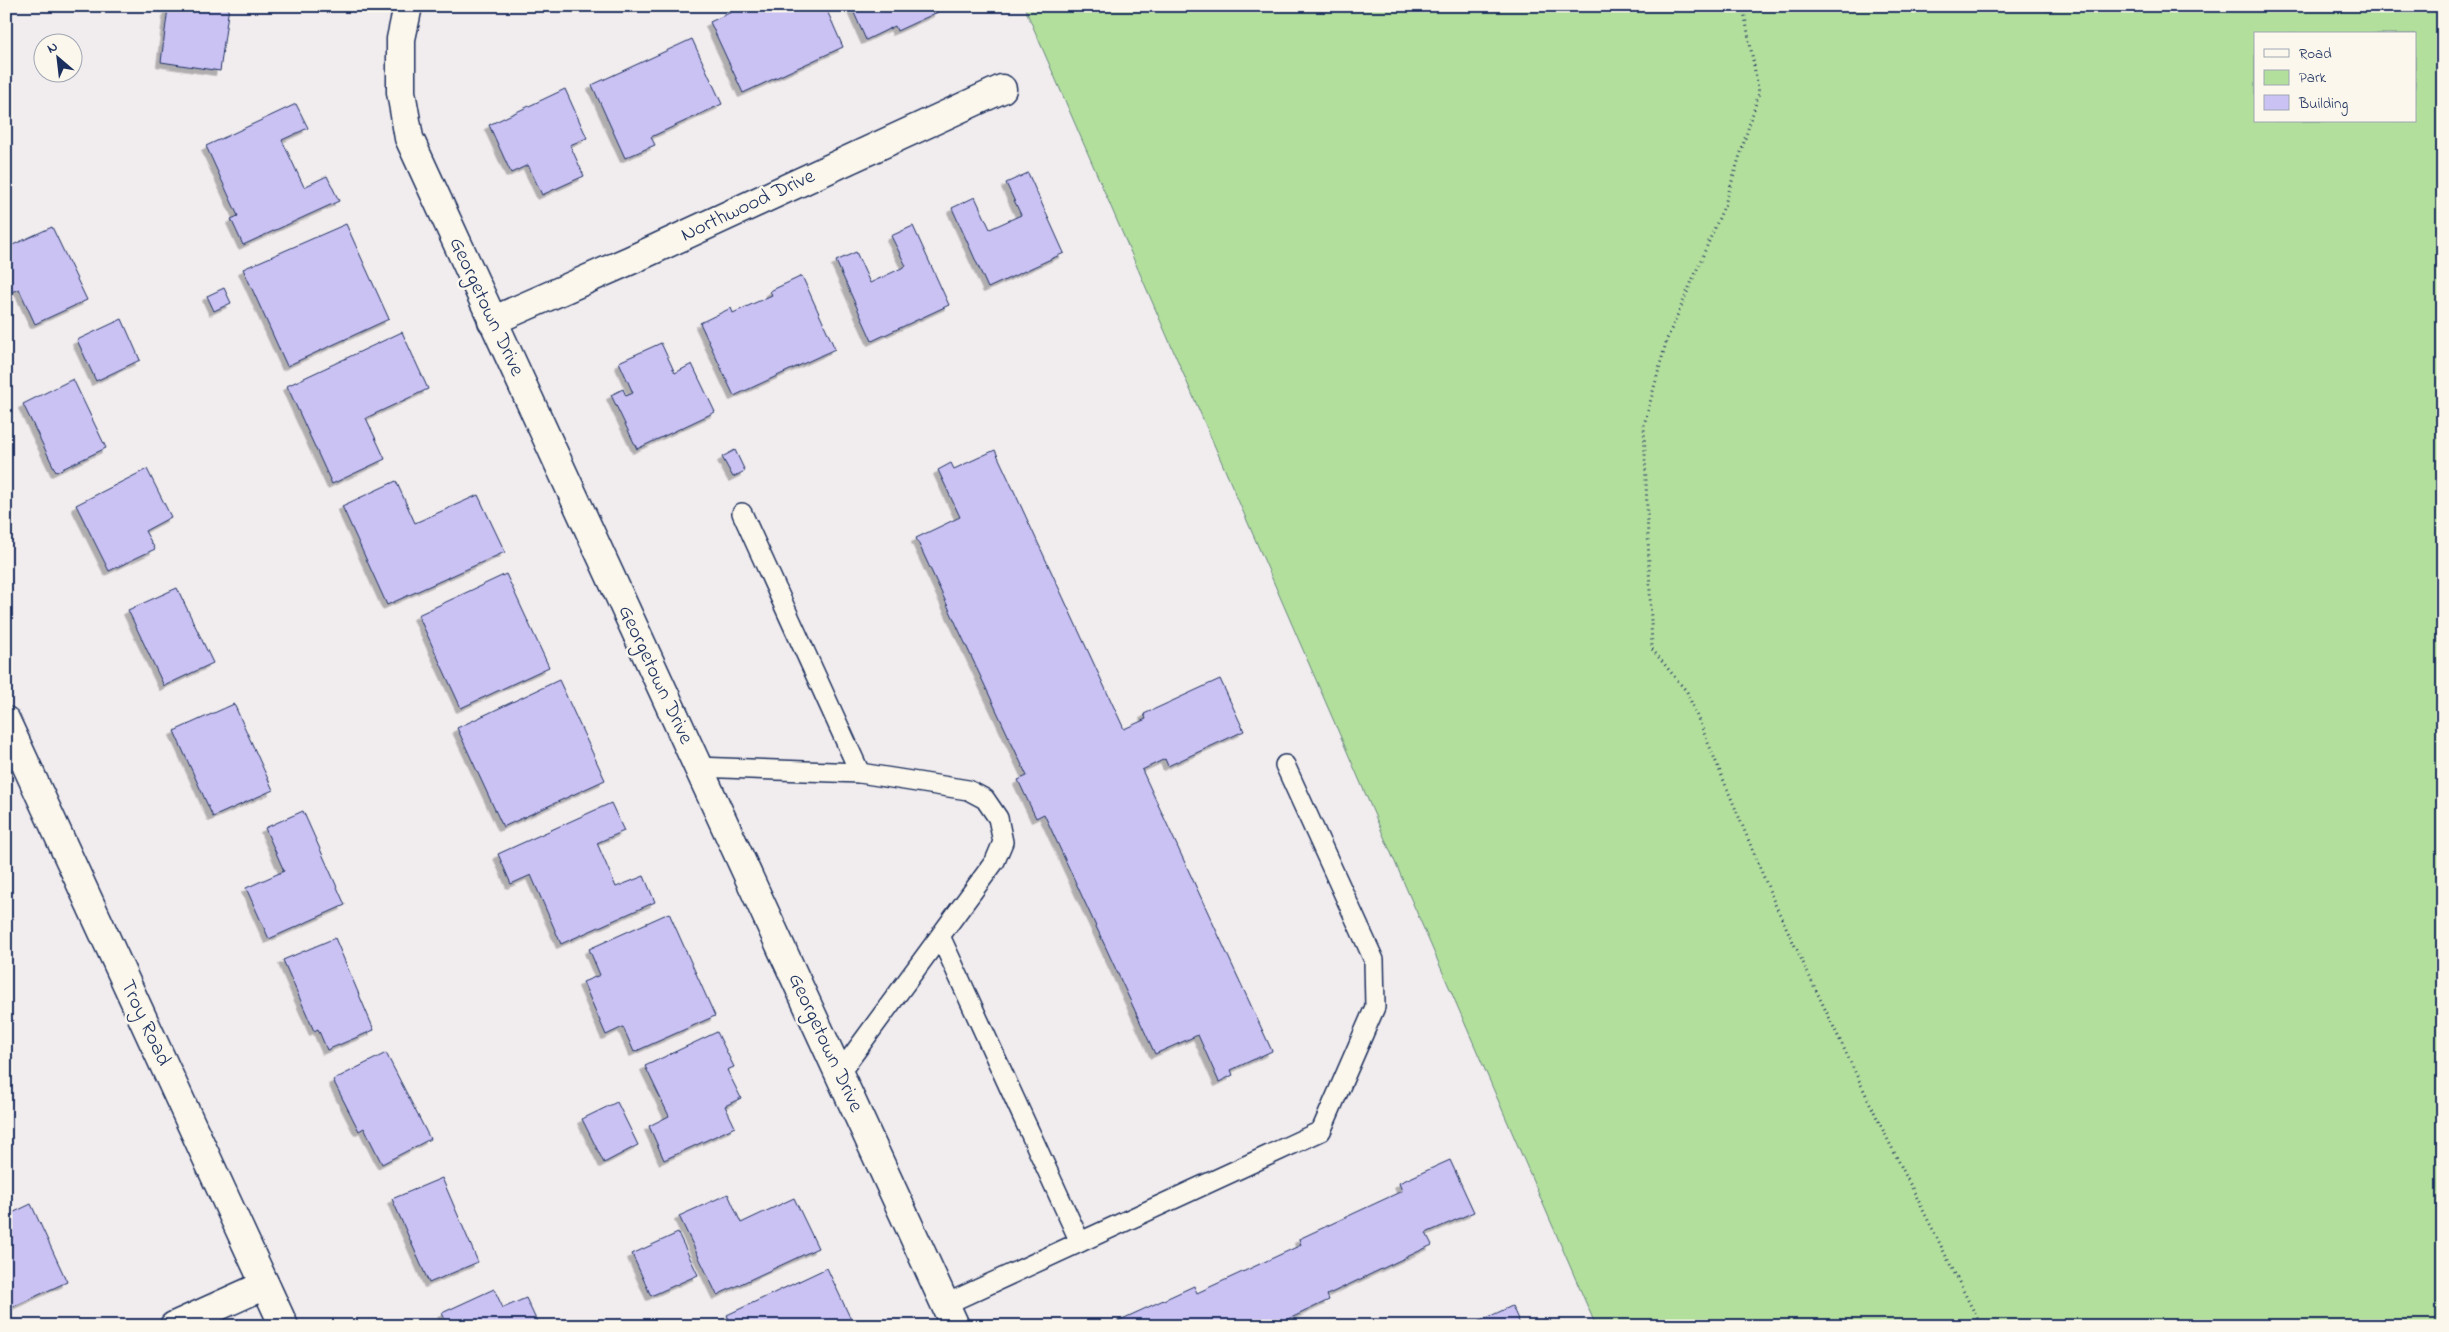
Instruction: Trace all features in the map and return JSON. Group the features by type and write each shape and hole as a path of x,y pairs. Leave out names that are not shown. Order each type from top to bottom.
{"street":[{"name":"Georgetown Drive","path":"408,10 402,40 400,92 409,138 951,1315"},
{"name":"Northwood Drive","path":"492,321 631,260 1002,89"},
{"name":"Troy Road","path":"6,721 284,1326"},
{"path":"174,1326 265,1285"}],"lane":[{"path":"742,513 860,774"},
{"path":"951,1315 1080,1242 1322,1131 1375,1007 1374,960 1284,766"},
{"path":"697,767 860,774 968,790 985,799 998,818 1003,842 995,861 941,938 839,1074"},
{"path":"941,938 1080,1242"}],"path":[{"path":"1743,6 1759,93 1725,204 1666,339 1644,425 1652,649 1687,692 1779,913 1878,1120 1978,1320 1986,1326"},
{"path":"2434,1326 2443,1322"}],"green space":[{"path":"1024,6 2042,6 2046,12 2069,6 2443,6 2443,1326 1596,1326"}],"building":[{"path":"156,6 229,6 220,71 161,62 168,8"},
{"path":"744,6 825,6 843,47 743,93 710,22"},
{"path":"851,6 936,6 938,12 897,31 895,26 866,40"},
{"path":"692,39 722,104 651,137 655,145 625,158 592,85"},
{"path":"565,89 587,138 570,145 584,176 542,195 528,165 511,173 489,125"},
{"path":"296,104 308,128 282,140 304,187 327,176 339,201 243,245 231,219 238,216 206,146"},
{"path":"1028,173 1064,253 988,288 952,208 975,197 990,229 1021,215 1006,183"},
{"path":"346,224 389,319 287,366 243,269"},
{"path":"913,226 949,305 872,341 836,261 856,252 870,283 906,266 891,236"},
{"path":"52,227 87,300 35,324 19,289 6,294 6,248"},
{"path":"802,276 835,349 734,396 700,323 731,308 733,313 772,295 770,291"},
{"path":"224,288 231,303 214,311 207,296"},
{"path":"122,319 140,360 96,381 77,340"},
{"path":"402,332 428,389 366,418 385,459 332,484 287,386"},
{"path":"661,343 675,373 692,364 715,412 637,449 611,395 623,389 626,396 633,393 619,362"},
{"path":"73,379 106,448 56,472 23,404"},
{"path":"735,450 745,471 733,477 722,457"},
{"path":"995,450 1124,729 1146,719 1144,714 1220,679 1244,731 1168,766 1165,759 1142,770 1272,1051 1231,1070 1233,1075 1219,1082 1198,1035 1155,1054 1044,814 1036,818 1018,780 1027,776 916,538 960,517 938,470 951,463 954,469"},
{"path":"147,469 171,517 145,531 155,549 109,571 76,505"},
{"path":"396,481 415,523 478,495 505,552 387,605 342,506"},
{"path":"506,574 549,667 461,708 418,615"},
{"path":"177,588 213,663 164,686 128,610"},
{"path":"559,680 605,780 503,827 457,728"},
{"path":"234,704 273,790 213,817 174,731"},
{"path":"611,803 624,831 597,843 616,887 644,876 655,902 561,944 531,875 511,884 498,854"},
{"path":"303,811 345,905 269,939 246,888 284,871 265,828"},
{"path":"669,913 715,1016 634,1052 623,1027 606,1035 583,982 600,975 589,949"},
{"path":"335,938 374,1030 327,1050 318,1029 314,1031 283,960"},
{"path":"717,1032 734,1067 727,1070 741,1098 725,1106 735,1127 664,1160 649,1126 669,1116 645,1066"},
{"path":"386,1053 430,1139 382,1164 364,1128 359,1131 333,1080"},
{"path":"617,1102 638,1145 604,1163 582,1119"},
{"path":"1450,1160 1474,1212 1426,1233 1432,1245 1327,1295 1329,1300 1274,1326 1107,1326 1194,1286 1197,1293 1301,1245 1299,1239 1402,1191 1399,1183"},
{"path":"442,1178 478,1262 429,1283 392,1199"},
{"path":"728,1194 741,1223 794,1198 818,1248 717,1295 679,1216"},
{"path":"31,1204 67,1282 6,1310 6,1216"},
{"path":"678,1233 698,1275 651,1296 632,1254"},
{"path":"827,1268 854,1326 732,1326 727,1315"},
{"path":"494,1289 503,1308 526,1298 539,1326 448,1326 442,1313"},
{"path":"1512,1306 1521,1326 1469,1326"}]}
